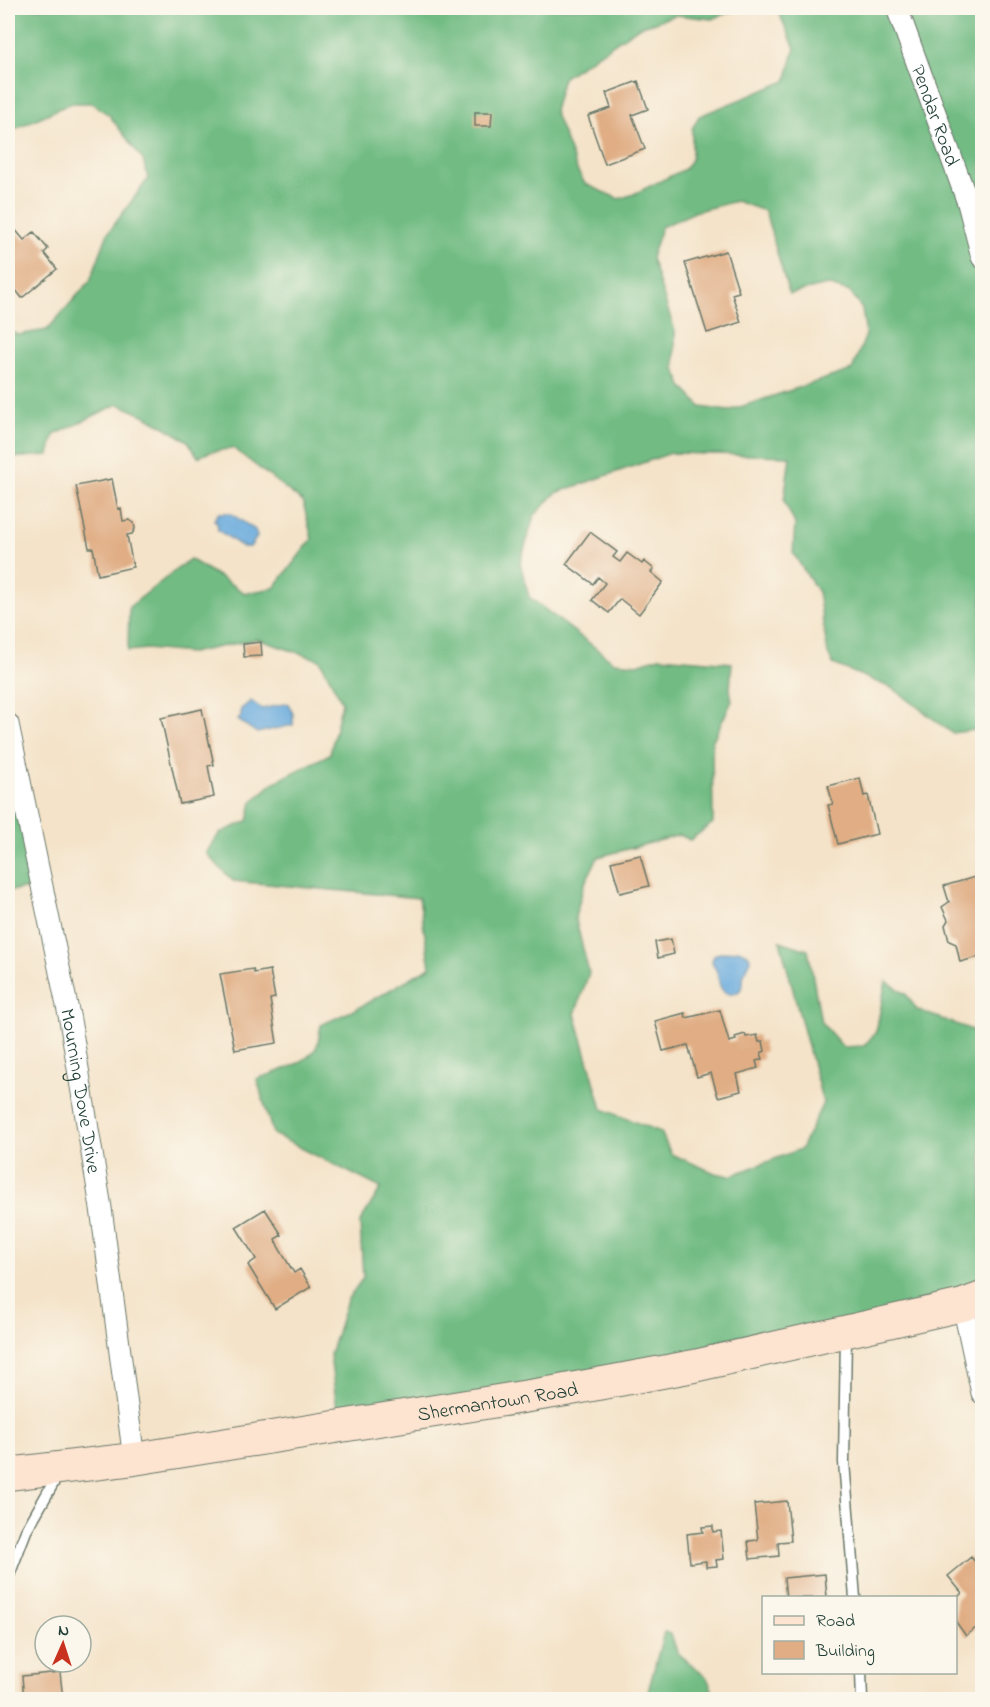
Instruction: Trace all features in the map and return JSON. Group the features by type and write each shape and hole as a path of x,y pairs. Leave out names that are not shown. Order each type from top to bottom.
{"street":[{"name":"Pendar Road","path":"897,8 968,202 982,257"},
{"name":"Mourning Dove Drive","path":"8,724 70,1020 101,1208 134,1459"},
{"name":"Shermantown Road","path":"8,1474 134,1459 561,1391 694,1366 973,1301"},
{"path":"973,1301 982,1393"}],"lane":[{"path":"846,1332 844,1462 855,1596"},
{"path":"8,1578 26,1531 62,1467"},
{"path":"861,1674 862,1700"}],"green space":[{"path":"8,8 740,8 712,19 676,15 639,27 563,78 554,111 578,172 585,184 619,199 685,169 692,158 692,129 699,116 786,81 795,48 779,13 762,8 982,8 982,729 952,733 894,689 833,664 828,654 818,592 793,553 795,524 784,501 790,456 671,453 556,493 534,516 520,563 529,597 614,662 637,664 659,657 732,663 730,689 732,701 712,742 713,823 690,840 680,835 598,857 584,885 575,917 589,973 575,1014 602,1109 661,1132 671,1154 715,1173 730,1176 801,1149 823,1103 780,941 808,950 821,1022 843,1047 864,1046 876,1032 886,981 906,994 917,1010 972,1030 982,1026 982,1305 339,1424 330,1355 347,1300 363,1278 360,1222 381,1188 273,1134 257,1079 289,1068 311,1054 317,1046 321,1025 360,1007 430,967 419,898 233,881 206,853 220,833 248,821 252,802 273,783 330,754 342,702 320,660 257,639 191,653 147,649 128,651 129,607 190,559 245,593 274,588 312,539 303,502 233,448 210,452 198,457 188,441 148,417 118,404 54,435 49,455 8,458 8,328 17,335 47,330 90,281 108,233 148,179 143,160 109,115 91,103 71,103 8,132","holes":["736,201 765,211 789,294 827,285 850,292 862,309 866,335 852,370 728,411 701,407 682,386 675,368 675,331 651,258 661,227 697,211"]},
{"path":"18,787 38,887 8,891 8,791"},
{"path":"664,1632 671,1634 677,1652 707,1678 716,1699 646,1699"}],"water":[{"path":"219,513 230,513 255,530 257,537 250,547 243,547 218,530 217,522 214,520"},
{"path":"251,701 262,709 288,703 293,714 293,725 257,733 238,720 241,716 241,709"},
{"path":"738,950 748,954 751,960 744,974 741,989 731,994 725,992 720,986 712,959 716,954"}],"building":[{"path":"638,81 648,109 632,115 645,149 605,164 588,116 611,108 606,93"},
{"path":"475,112 492,112 491,126 475,126"},
{"path":"8,221 24,240 34,232 48,249 44,253 57,269 22,298 15,289 10,293 8,290"},
{"path":"726,251 739,292 732,294 741,322 707,333 685,263"},
{"path":"112,479 123,521 129,520 134,523 135,529 132,534 127,535 133,567 98,575 93,548 89,548 76,486"},
{"path":"590,532 617,552 613,557 620,562 627,553 642,564 644,561 654,569 651,572 663,582 639,614 620,599 609,613 592,600 605,583 598,577 593,584 566,564"},
{"path":"261,642 262,656 244,657 243,644"},
{"path":"202,709 214,765 208,766 214,797 180,804 161,718"},
{"path":"860,778 864,796 868,795 877,834 838,844 828,805 833,804 828,786"},
{"path":"640,855 649,886 620,893 611,862"},
{"path":"982,875 982,956 960,962 956,944 949,941 945,925 948,920 942,907 949,902 944,886"},
{"path":"671,939 674,954 658,958 655,942"},
{"path":"253,969 254,973 270,970 275,998 270,999 277,1043 235,1050 220,974"},
{"path":"720,1010 729,1042 745,1034 746,1037 757,1035 759,1042 763,1041 765,1051 761,1053 763,1059 756,1061 758,1068 737,1074 741,1091 718,1097 711,1073 697,1077 688,1045 663,1051 655,1021 685,1013 686,1018"},
{"path":"265,1209 282,1235 275,1239 279,1248 294,1273 300,1269 311,1287 275,1309 248,1265 256,1259 236,1227"},
{"path":"787,1501 791,1541 778,1542 779,1556 750,1559 748,1541 758,1540 754,1504"},
{"path":"713,1526 713,1532 721,1531 724,1559 716,1560 717,1566 706,1567 706,1561 690,1563 687,1534 703,1532 702,1527"},
{"path":"971,1557 982,1570 982,1623 966,1636 957,1623 957,1598 962,1593 948,1576"},
{"path":"825,1574 827,1596 786,1596 784,1578"},
{"path":"60,1674 63,1700 24,1700 22,1676"}]}
